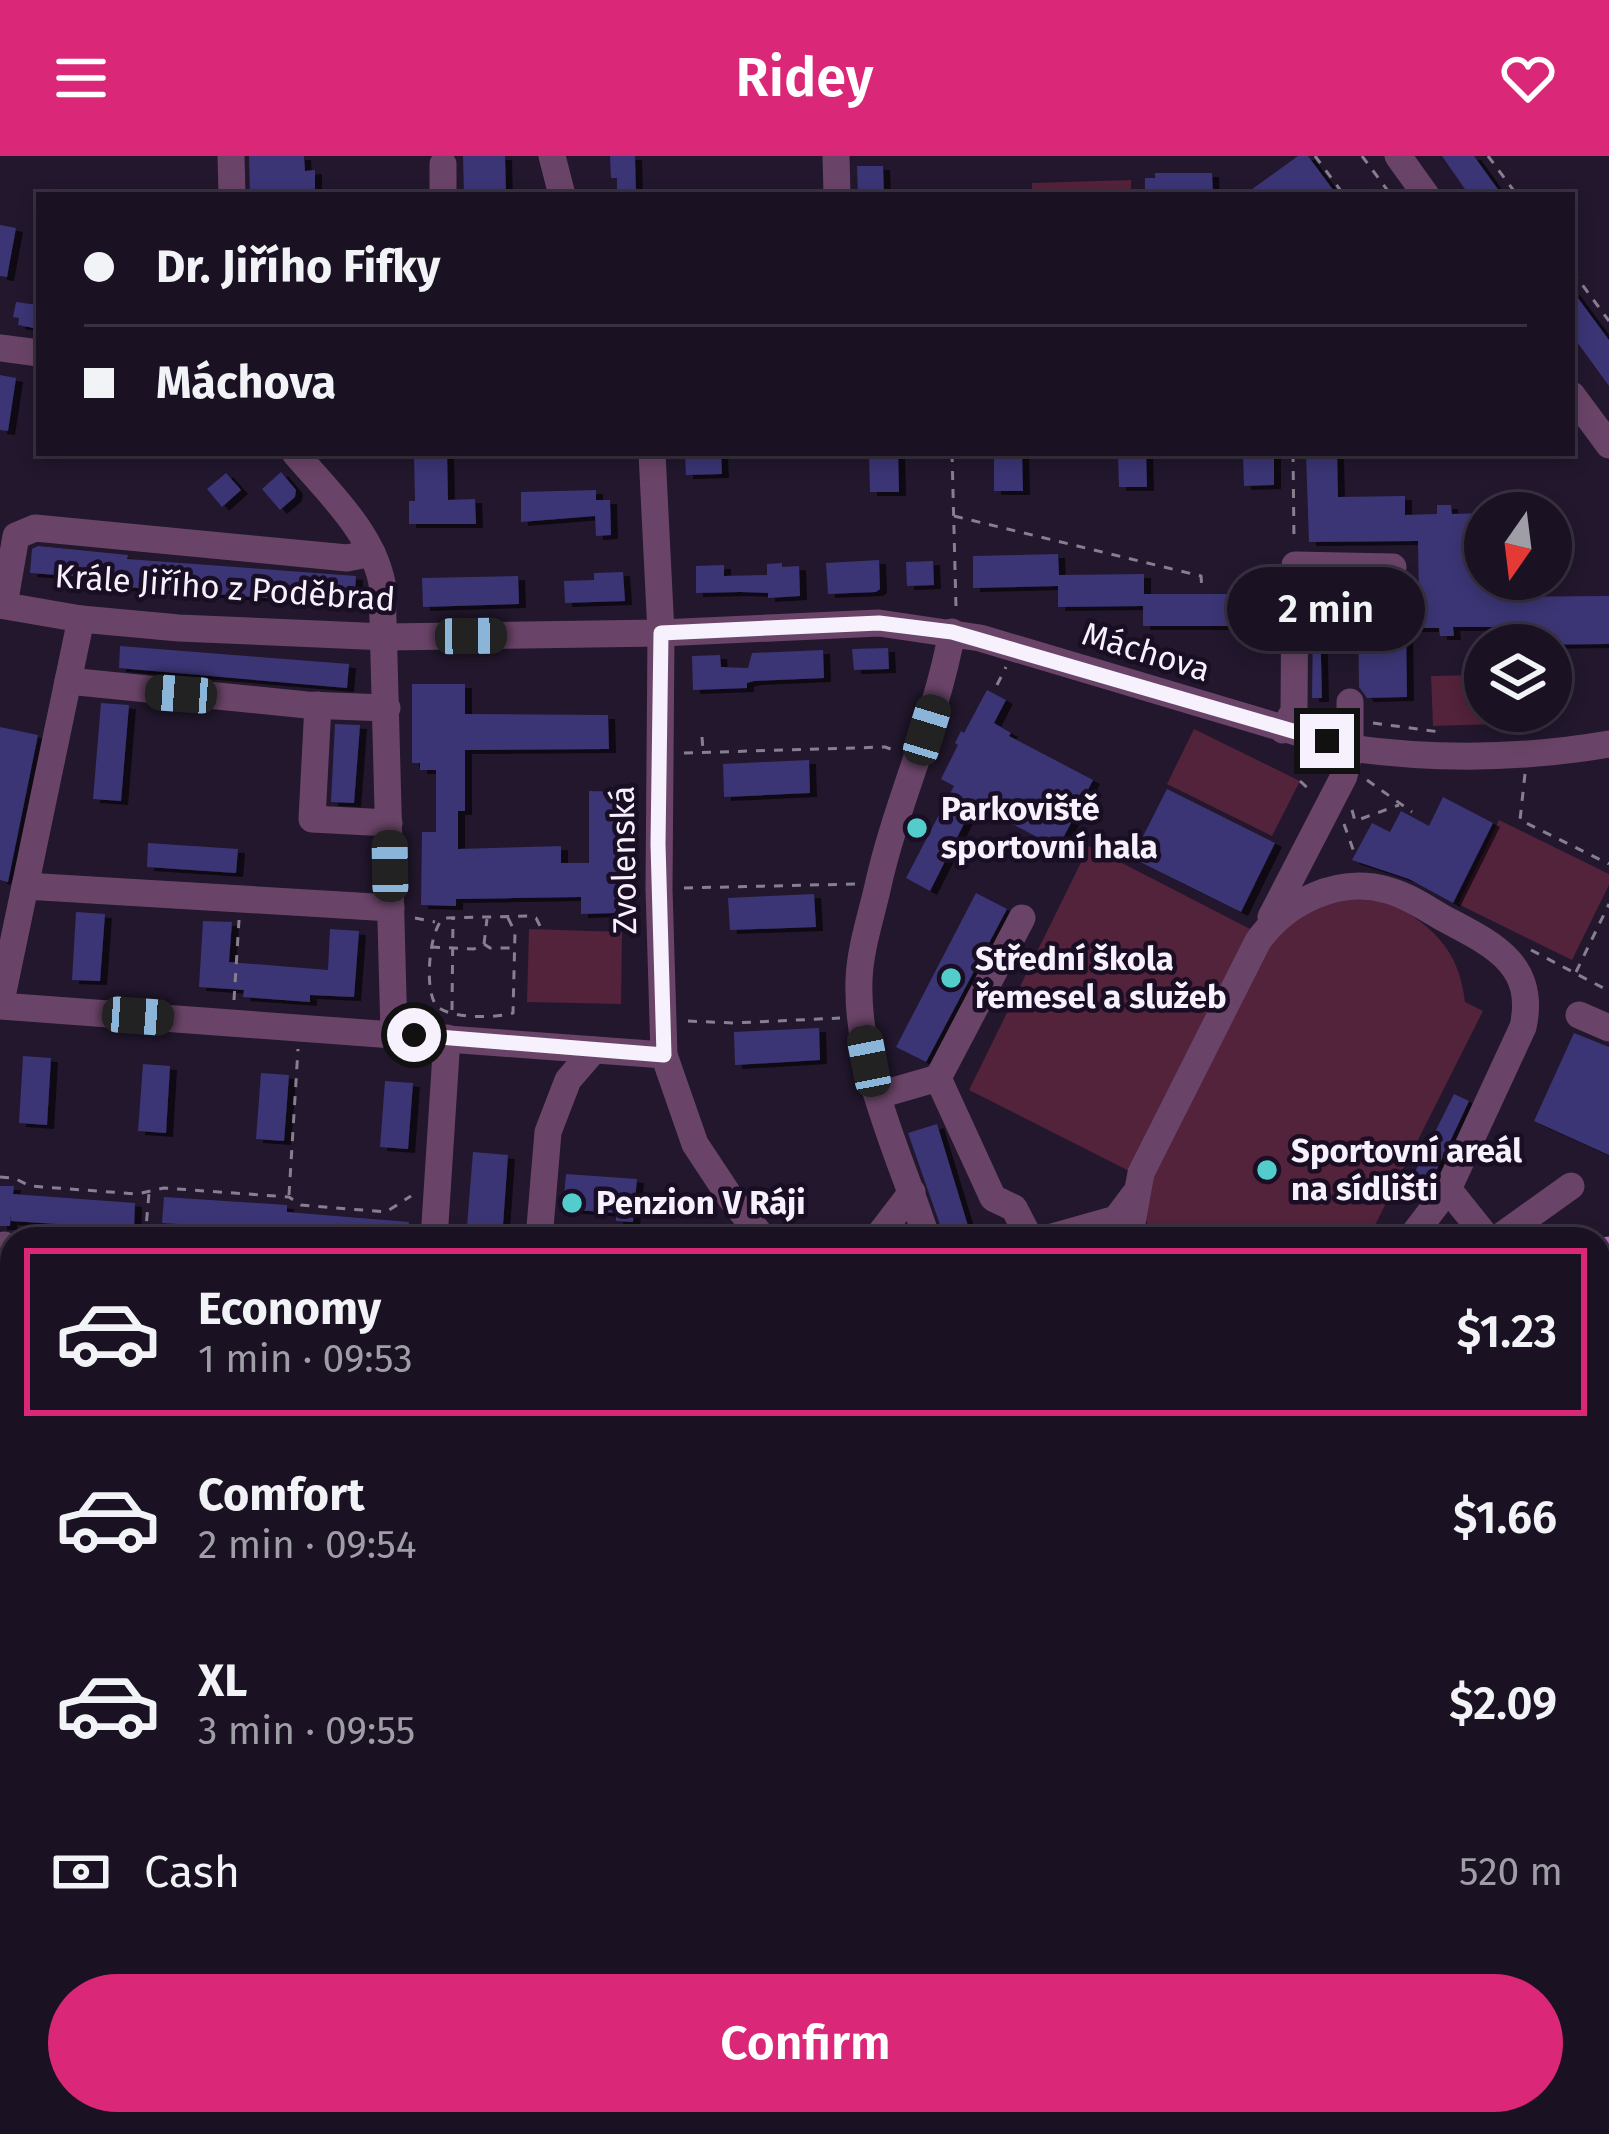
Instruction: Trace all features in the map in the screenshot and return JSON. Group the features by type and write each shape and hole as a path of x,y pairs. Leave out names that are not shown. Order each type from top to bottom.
{"street":[{"path":"230,156 232,192"},
{"path":"552,156 561,192"},
{"path":"836,156 837,192"},
{"path":"1398,156 1424,192"},
{"path":"443,164 443,192"},
{"path":"0,348 36,353"},
{"path":"1575,398 1609,445"},
{"path":"298,456 355,524 382,583 394,1034"},
{"name":"Zvolenská","path":"652,456 661,633 658,754 664,1055 694,1144 754,1227"},
{"path":"2,605 16,536 34,528 347,558 372,553"},
{"path":"1283,730 1294,711 1294,565 1394,567 1307,604 1295,616"},
{"name":"Krále Jiřího z Poděbrad","path":"2,605 81,619 386,638 661,633"},
{"path":"81,619 0,1006 394,1034 450,1025 594,1050 664,1055"},
{"name":"Máchova","path":"661,633 879,623 954,625 1283,730 1347,763 1403,755 1482,758 1609,745"},
{"path":"923,1227 879,1095 860,1016 859,979 877,890 944,677 954,625"},
{"path":"68,681 387,708"},
{"path":"318,705 311,819 389,823"},
{"path":"1130,1227 1141,1173 1347,763 1349,710"},
{"path":"25,886 391,908"},
{"path":"1258,941 1282,912 1315,895 1376,887 1487,941 1513,965 1526,999 1523,1027 1448,1189 1420,1227"},
{"path":"879,1095 938,1078 1022,918"},
{"path":"1579,1015 1609,1028"},
{"path":"435,1227 450,1025"},
{"path":"540,1227 550,1124 568,1080 594,1050"},
{"path":"938,1078 993,1198 1014,1208 1024,1227"},
{"path":"1510,1227 1570,1186"},
{"path":"1448,1189 1482,1227"},
{"path":"885,1227 912,1192"},
{"path":"1088,1227 1116,1219 1134,1195"}],"path":[{"path":"1315,156 1342,192"},
{"path":"1362,156 1388,192"},
{"path":"1488,156 1515,192"},
{"path":"1373,192 1384,185"},
{"path":"1575,275 1609,321"},
{"path":"952,456 954,625"},
{"path":"1293,456 1294,565"},
{"path":"954,516 1202,576 1202,590"},
{"path":"1349,710 1381,725 1456,734"},
{"path":"702,736 703,752"},
{"path":"658,754 885,747 917,758"},
{"path":"785,750 786,761"},
{"path":"741,752 741,763"},
{"path":"1527,754 1520,820 1609,865"},
{"path":"1347,763 1412,812"},
{"path":"1347,763 1355,821"},
{"path":"1345,825 1399,805"},
{"path":"1346,836 1354,852"},
{"path":"792,884 793,895"},
{"path":"659,889 854,884 877,890"},
{"path":"750,886 750,896"},
{"path":"233,1014 241,899"},
{"path":"1575,973 1609,904"},
{"path":"484,944 487,917"},
{"path":"450,1025 453,918"},
{"path":"450,1025 513,1013 515,932 508,918"},
{"path":"450,1025 431,999 431,947 437,922 536,918 542,930"},
{"path":"431,947 474,949 484,944"},
{"path":"484,944 515,948"},
{"path":"662,1009 676,1009 677,1021 754,1023 860,1016"},
{"path":"797,1021 798,1028"},
{"path":"754,1023 755,1030"},
{"path":"289,1197 298,1041"},
{"path":"0,1177 30,1186 137,1194 164,1188 289,1197 301,1205 386,1212 414,1195"},
{"path":"147,1227 149,1191"}],"shaded area":[{"path":"1131,180 1131,192 1032,192 1032,183"},
{"path":"1464,675 1464,725 1433,726 1431,676"},
{"path":"1194,729 1300,781 1272,836 1167,784"},
{"path":"1499,820 1609,874 1609,885 1572,960 1458,904"},
{"path":"1089,846 1256,932 1133,1173 969,1090"},
{"path":"1382,899 1414,917 1448,951 1465,1002 1483,1011 1374,1227 1148,1227 1146,1186 1263,945 1323,900"},
{"path":"529,929 622,932 621,1004 527,1002"}],"building":[{"path":"249,156 304,156 305,171 315,170 315,192 250,192"},
{"path":"463,156 505,156 506,192 464,192"},
{"path":"610,156 635,156 636,192 617,192 617,178 611,178"},
{"path":"1298,156 1308,156 1335,192 1248,192"},
{"path":"1442,156 1474,156 1500,192 1467,192"},
{"path":"857,166 883,166 884,192 858,192"},
{"path":"1155,173 1212,173 1213,192 1145,192 1145,178 1155,178"},
{"path":"0,225 16,228 7,277 0,276"},
{"path":"1575,294 1609,340 1609,386 1575,339"},
{"path":"16,302 36,305 34,328 18,325 19,318 13,317"},
{"path":"0,375 16,378 8,431 0,430"},
{"path":"414,456 447,456 448,500 475,499 476,524 409,524 409,501 415,501"},
{"path":"685,456 721,456 722,474 686,475"},
{"path":"869,456 898,456 899,492 870,492"},
{"path":"994,456 1022,456 1023,491 994,491"},
{"path":"1118,456 1146,456 1147,487 1119,487"},
{"path":"1243,456 1274,456 1274,485 1244,486"},
{"path":"1306,456 1337,456 1338,497 1405,496 1405,515 1437,514 1437,505 1451,505 1452,514 1464,514 1464,600 1609,596 1609,644 1572,644 1572,624 1464,624 1453,627 1454,636 1440,636 1439,628 1406,628 1407,697 1367,698 1359,687 1358,602 1419,601 1418,541 1309,542"},
{"path":"281,472 296,490 280,510 262,489"},
{"path":"226,473 241,490 222,507 207,489"},
{"path":"596,490 596,500 610,500 611,535 596,536 595,516 521,522 521,492"},
{"path":"32,549 128,555 127,559 356,576 354,605 125,587 125,580 30,573"},
{"path":"1058,554 1059,575 1144,574 1144,594 1228,594 1229,626 1143,626 1143,606 1058,607 1058,586 973,588 973,556"},
{"path":"879,560 880,589 876,592 828,594 826,563"},
{"path":"933,561 934,585 907,586 906,562"},
{"path":"782,563 782,567 799,566 800,596 696,593 696,566 724,565 724,576 767,575 767,564"},
{"path":"623,572 625,601 565,603 564,581"},
{"path":"518,576 519,604 423,607 422,578"},
{"path":"1320,618 1322,698 1312,698 1313,625"},
{"path":"120,646 349,664 347,688 119,668"},
{"path":"888,648 889,669 854,670 852,649"},
{"path":"823,650 824,678 693,690 692,656 720,655 721,667 748,668 752,653"},
{"path":"412,684 465,684 465,714 608,715 609,749 465,750 465,811 458,811 458,849 561,846 561,863 589,863 589,791 622,792 622,887 616,887 616,913 581,914 581,897 456,899 456,906 421,905 422,832 436,832 436,770 420,770 420,763 412,763"},
{"path":"987,690 1006,700 994,723 1009,736 1093,780 1058,848 974,804 930,891 906,878 954,786 941,779 955,743"},
{"path":"101,703 129,705 121,801 93,799"},
{"path":"335,724 360,725 354,803 331,802"},
{"path":"0,727 38,735 8,882 0,880"},
{"path":"809,760 810,793 724,797 723,764"},
{"path":"1167,789 1275,843 1241,912 1132,858"},
{"path":"1443,797 1493,823 1453,903 1409,879 1352,860 1372,823 1390,832 1401,811 1429,826"},
{"path":"148,843 238,849 236,873 147,867"},
{"name":"Střední škola řemesel a služeb","path":"976,893 1007,909 926,1062 896,1047"},
{"path":"814,894 816,927 730,930 728,898"},
{"path":"76,912 105,914 100,981 72,980"},
{"path":"203,921 232,922 229,962 328,970 330,929 359,931 354,997 310,995 310,1002 243,997 244,990 199,987"},
{"path":"819,1028 820,1060 735,1065 734,1032"},
{"path":"1574,1033 1609,1047 1609,1155 1534,1121"},
{"path":"23,1056 51,1058 47,1125 19,1123"},
{"path":"143,1064 170,1066 166,1133 138,1131"},
{"path":"261,1073 289,1075 284,1141 256,1139"},
{"path":"385,1081 413,1083 408,1149 380,1147"},
{"path":"1454,1094 1469,1101 1420,1197 1406,1190"},
{"path":"937,1124 968,1227 941,1227 908,1133"},
{"path":"473,1152 508,1155 503,1227 467,1227"},
{"path":"566,1174 637,1179 633,1222 616,1221 616,1213 563,1209"},
{"path":"0,1186 14,1186 13,1194 135,1203 134,1227 11,1221 11,1213 10,1226 0,1226"},
{"path":"164,1197 287,1205 287,1212 409,1222 408,1227 162,1223"}],"place":[{"name":"Parkoviště sportovní hala","path":"917,828"},
{"name":"Střední škola řemesel a služeb","path":"951,978"},
{"name":"Sportovní areál na sídlišti","path":"1267,1170"},
{"name":"Penzion V Ráji","path":"572,1203"}],"route":[{"path":"414,1035 664,1055 658,844 661,633 879,623 952,632 1327,741"}]}
